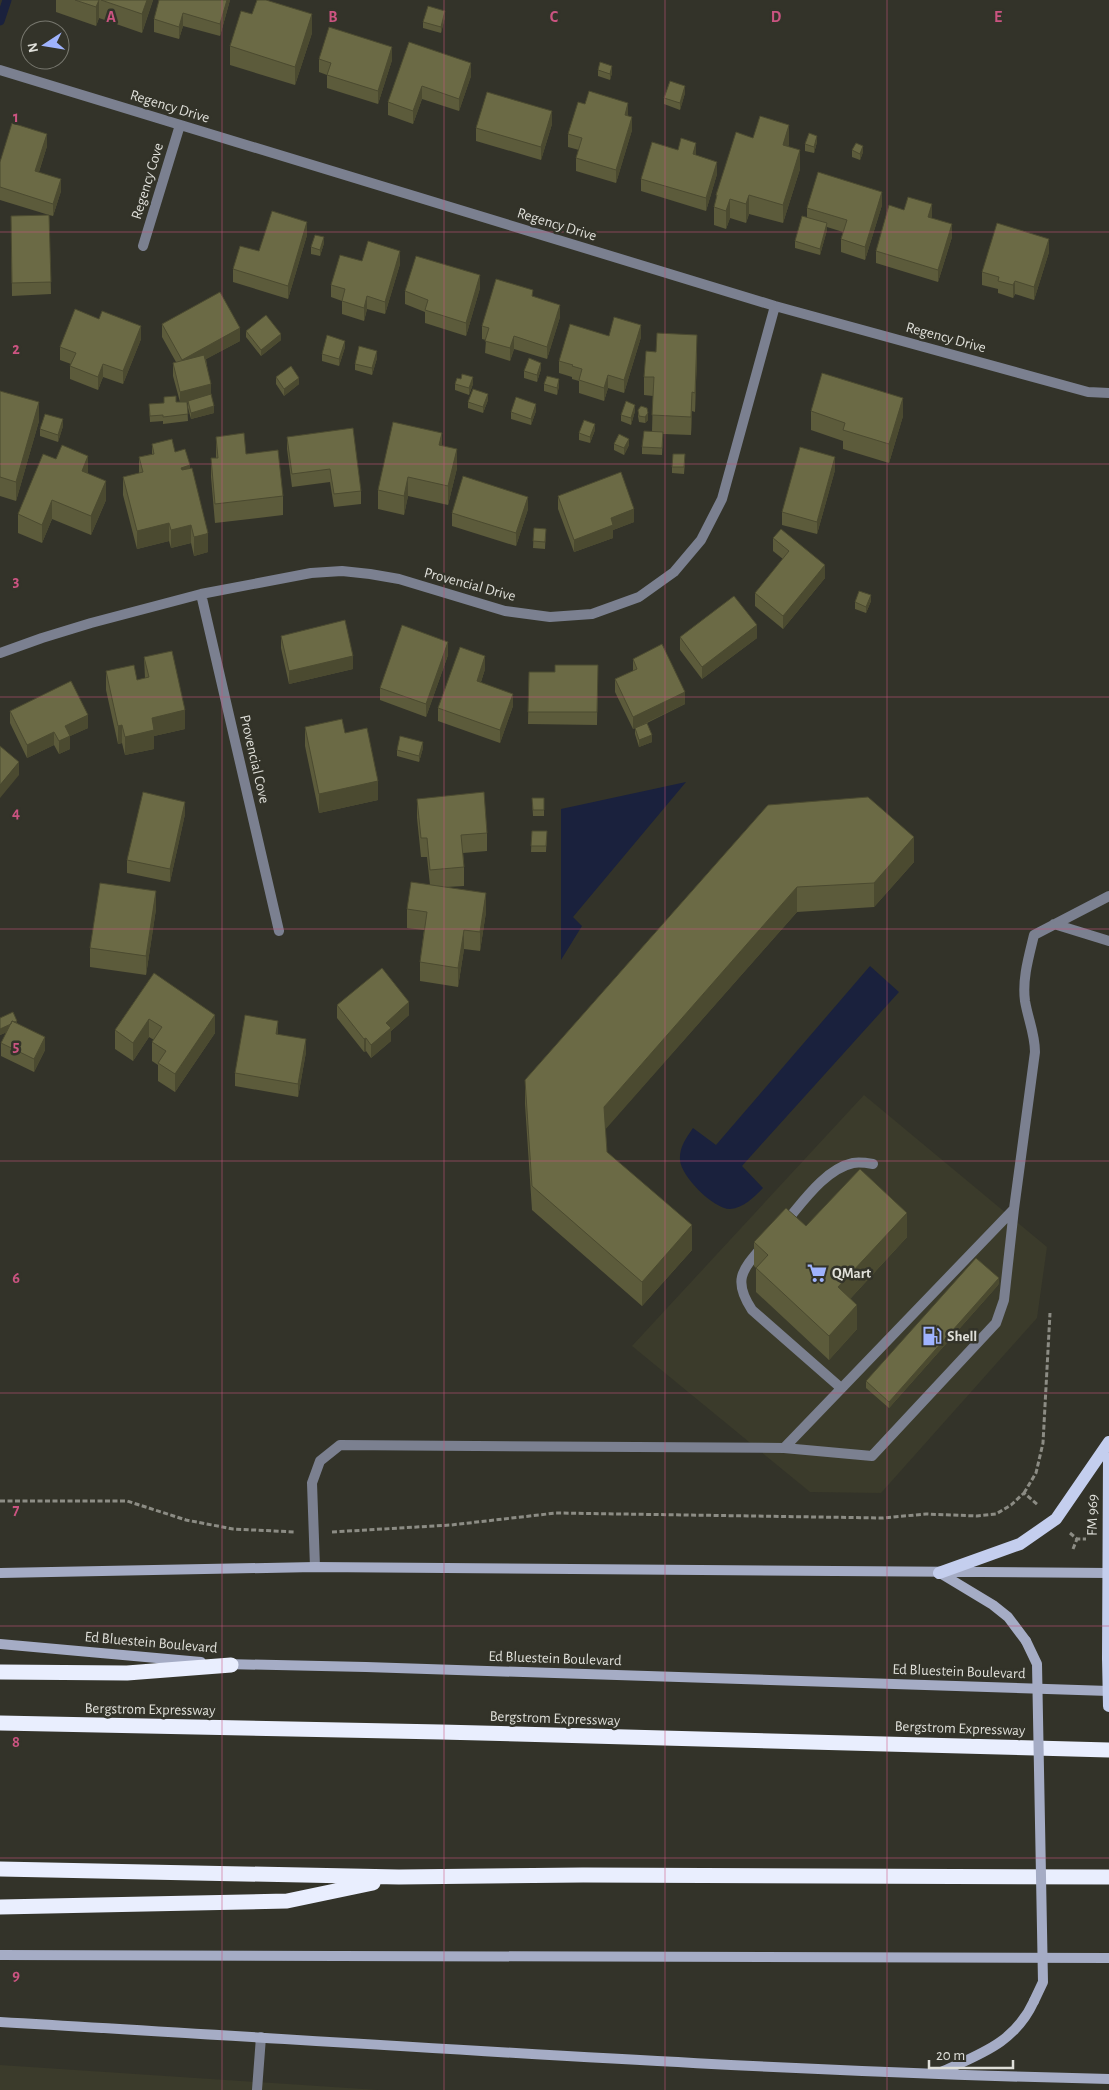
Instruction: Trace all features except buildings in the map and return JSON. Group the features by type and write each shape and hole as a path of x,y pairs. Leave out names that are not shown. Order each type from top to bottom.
{"highway":[{"path":"0,1672 127,1673 231,1664"},
{"name":"Bergstrom Expressway","path":"0,1723 1109,1750"},
{"path":"0,1869 398,1877 583,1875 1109,1877"},
{"path":"0,1907 287,1901 398,1877"}],"main road":[{"path":"939,1573 1020,1544 1056,1519 1109,1442"},
{"name":"FM 969","path":"1109,1458 1109,1706"},
{"path":"0,1573 315,1567 1108,1573"},
{"path":"938,2074 990,2049 1012,2035 1027,2016 1043,1982 1037,1664 1026,1641 1008,1617 994,1605 939,1573"},
{"name":"Ed Bluestein Boulevard","path":"0,1644 231,1664 366,1666 1109,1691"},
{"path":"0,1955 1109,1958"},
{"path":"0,2022 515,2053 938,2074 1109,2079"}],"street":[{"name":"Regency Drive","path":"0,70 775,306 1088,392 1109,393"},
{"name":"Regency Cove","path":"143,246 180,125"},
{"name":"Provencial Drive","path":"0,651 91,622 202,594 283,578 342,571 399,580 505,611 550,617 592,614 639,598 674,572 701,540 722,499 775,306"},
{"name":"Provencial Cove","path":"202,594 279,931"},
{"path":"315,1567 312,1483 320,1461 340,1445 784,1448 872,1456 996,1323 1004,1300 1035,1052 1035,1041 1025,1001 1027,962 1034,935 1109,896"},
{"path":"1054,924 1109,941"},
{"path":"842,1388 752,1310 742,1294 742,1279 744,1267 836,1169 855,1163 873,1164"},
{"path":"784,1448 1014,1209"},
{"path":"257,2090 262,2037"}],"path":[{"path":"0,1501 128,1501 186,1520 232,1529 314,1533 451,1525 556,1513 883,1518 926,1514 977,1516 996,1514 1011,1506 1024,1493 1036,1473 1043,1443 1050,1313"},
{"path":"1024,1493 1038,1505"},
{"path":"1070,1532 1077,1539 1086,1540"},
{"path":"1073,1548 1077,1539"}],"shaded area":[{"path":"864,1095 1047,1247 1037,1318 881,1493 810,1492 632,1346"},
{"path":"0,2065 378,2090 0,2090"}],"water":[{"path":"686,782 573,917 582,926 561,960 561,809"},
{"path":"870,966 899,992 742,1166 763,1188 740,1207 730,1209 715,1204 692,1183 682,1167 680,1160 681,1151 688,1135 693,1128 716,1145"}],"waterway":[{"path":"0,21 7,0"}],"place":[{"name":"QMart","path":"817,1273"},
{"name":"Shell","path":"932,1336"}]}
